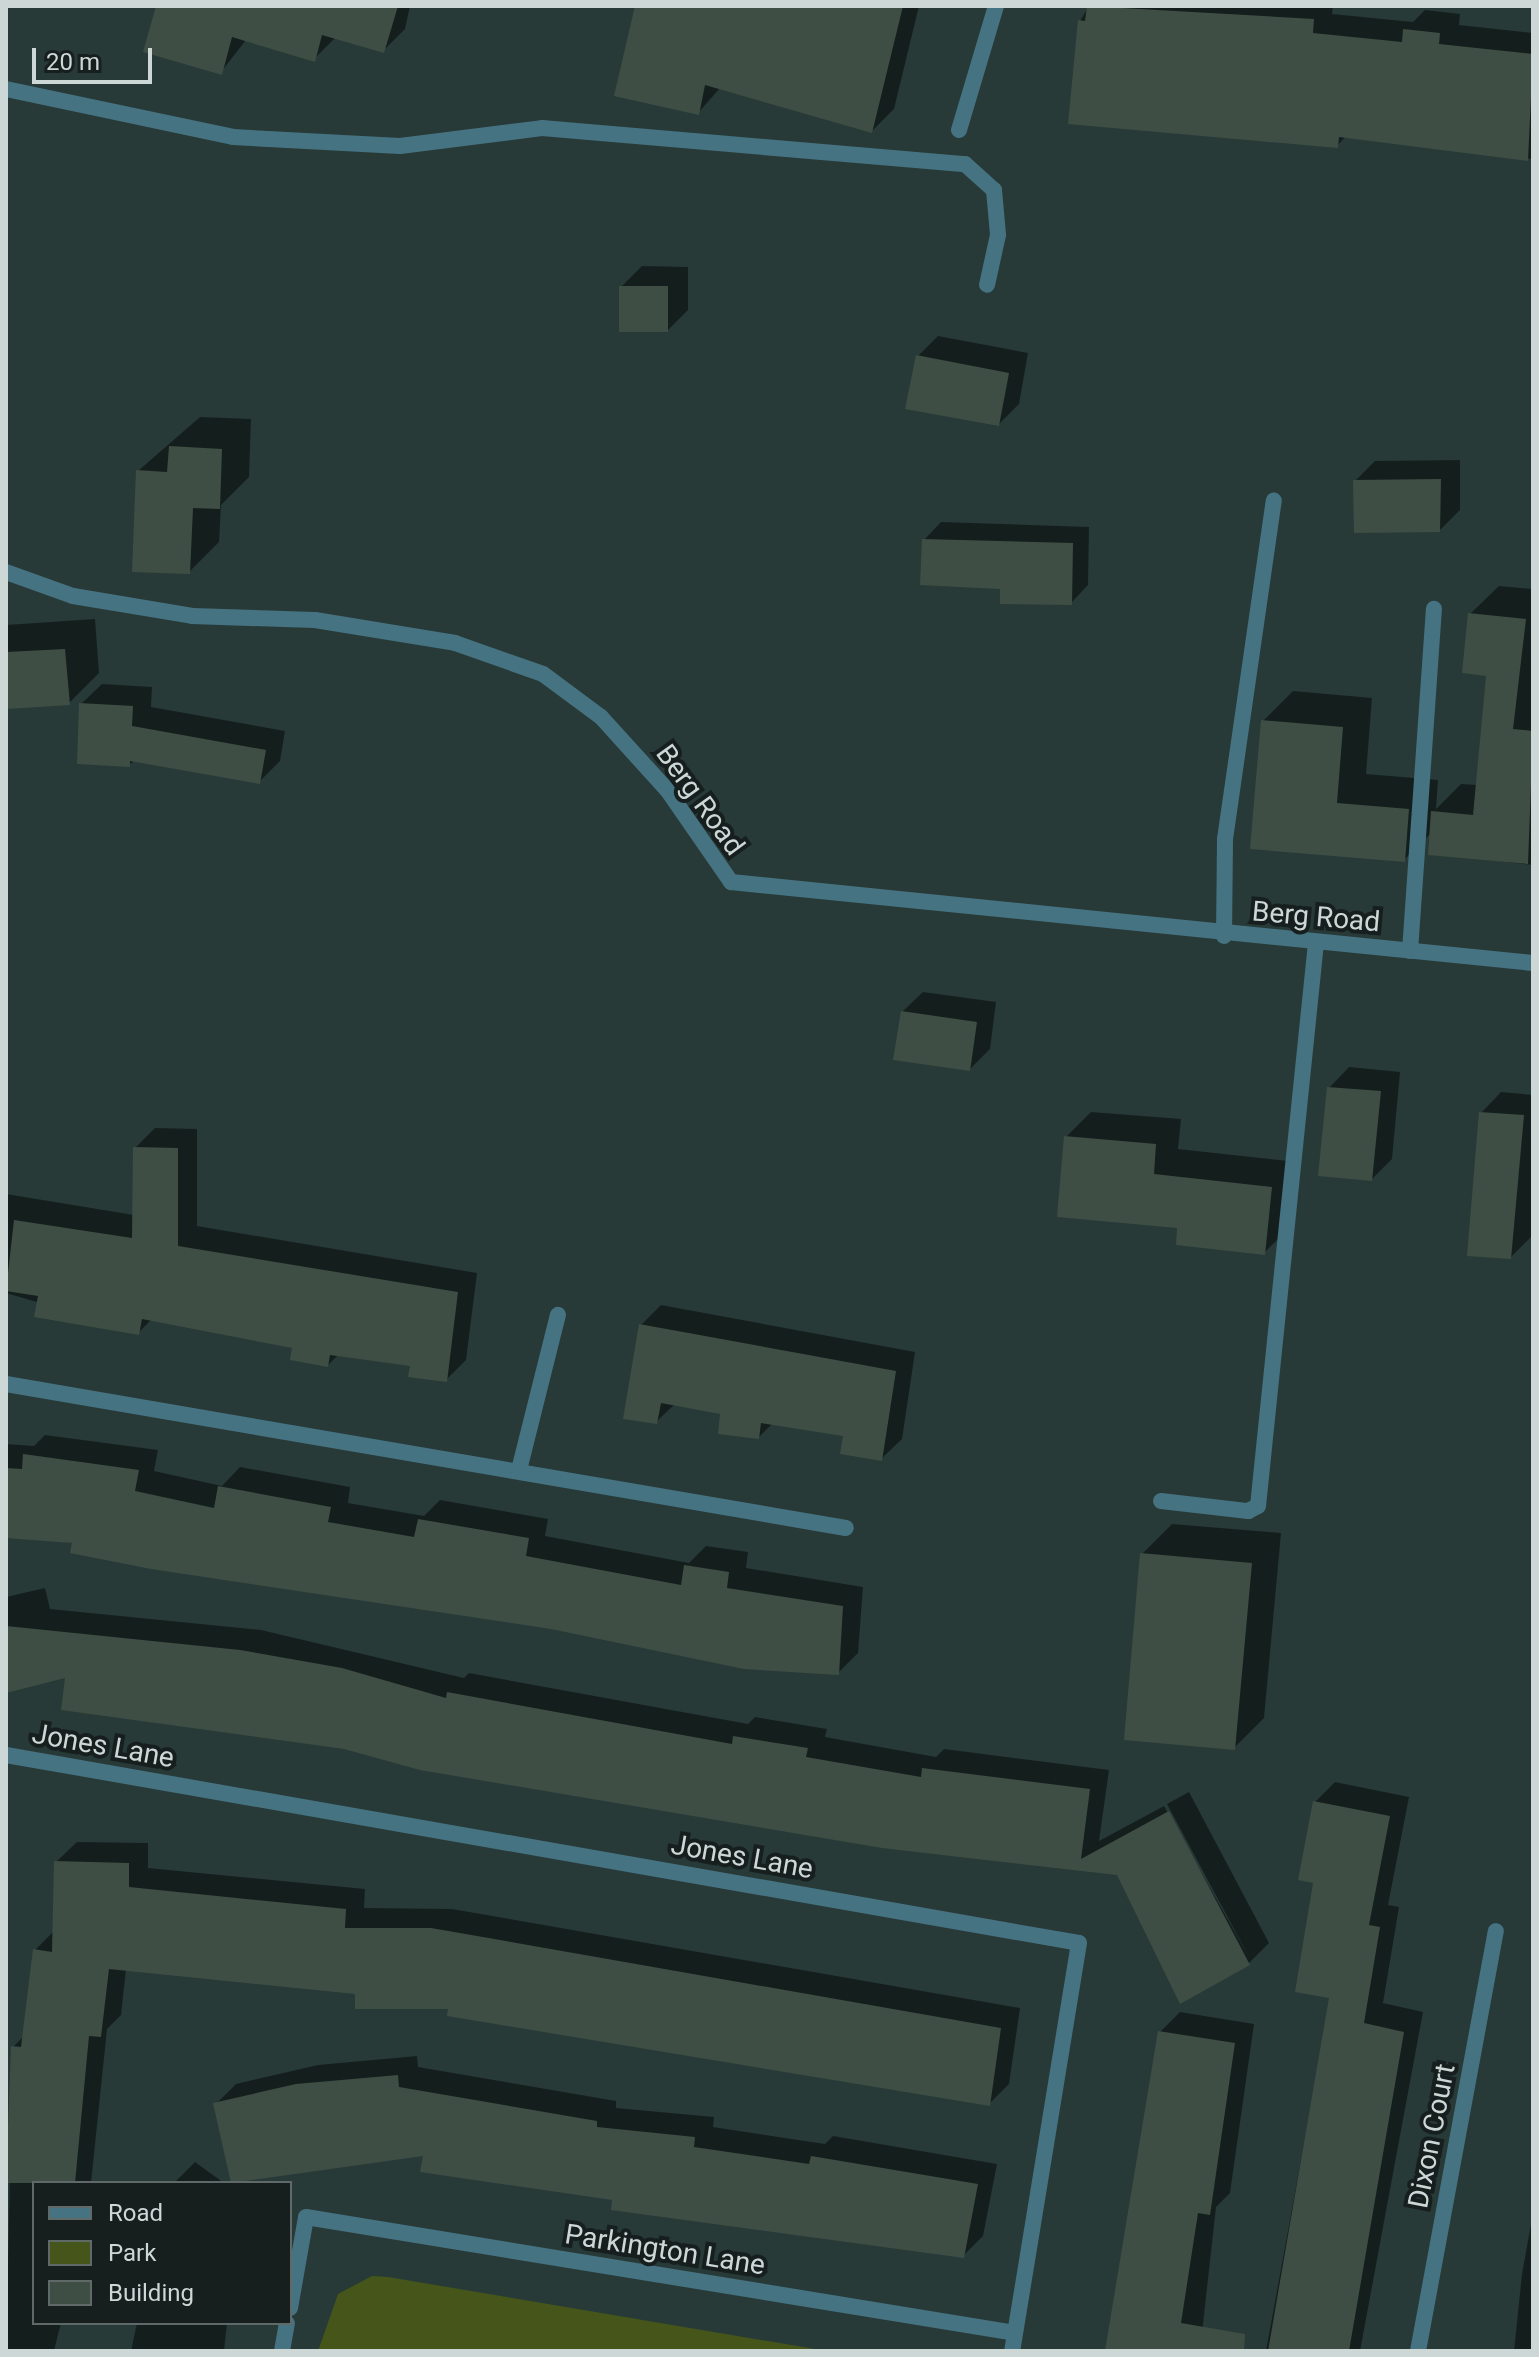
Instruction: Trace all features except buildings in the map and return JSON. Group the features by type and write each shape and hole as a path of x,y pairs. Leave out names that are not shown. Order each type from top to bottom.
{"street":[{"path":"959,130 996,6"},
{"path":"6,89 233,137 400,146 542,128 965,164 994,190 998,235 987,285"},
{"path":"1224,936 1225,839 1274,501"},
{"name":"Berg Road","path":"6,572 73,596 192,616 315,620 455,643 543,674 601,717 668,791 731,882 1224,936 1533,963"},
{"path":"1410,951 1434,609"},
{"path":"1161,1501 1248,1511 1258,1506 1316,943"},
{"path":"519,1470 558,1315"},
{"path":"6,1384 846,1528"},
{"name":"Jones Lane","path":"6,1755 1079,1943 1015,2333"},
{"name":"Dixon Court","path":"1418,2351 1496,1931"},
{"name":"Parkington Lane","path":"292,2297 306,2217 1015,2333"},
{"path":"282,2351 287,2325"},
{"path":"1012,2351 1015,2333"}],"green space":[{"path":"372,2276 827,2351 318,2351 338,2294"}]}
